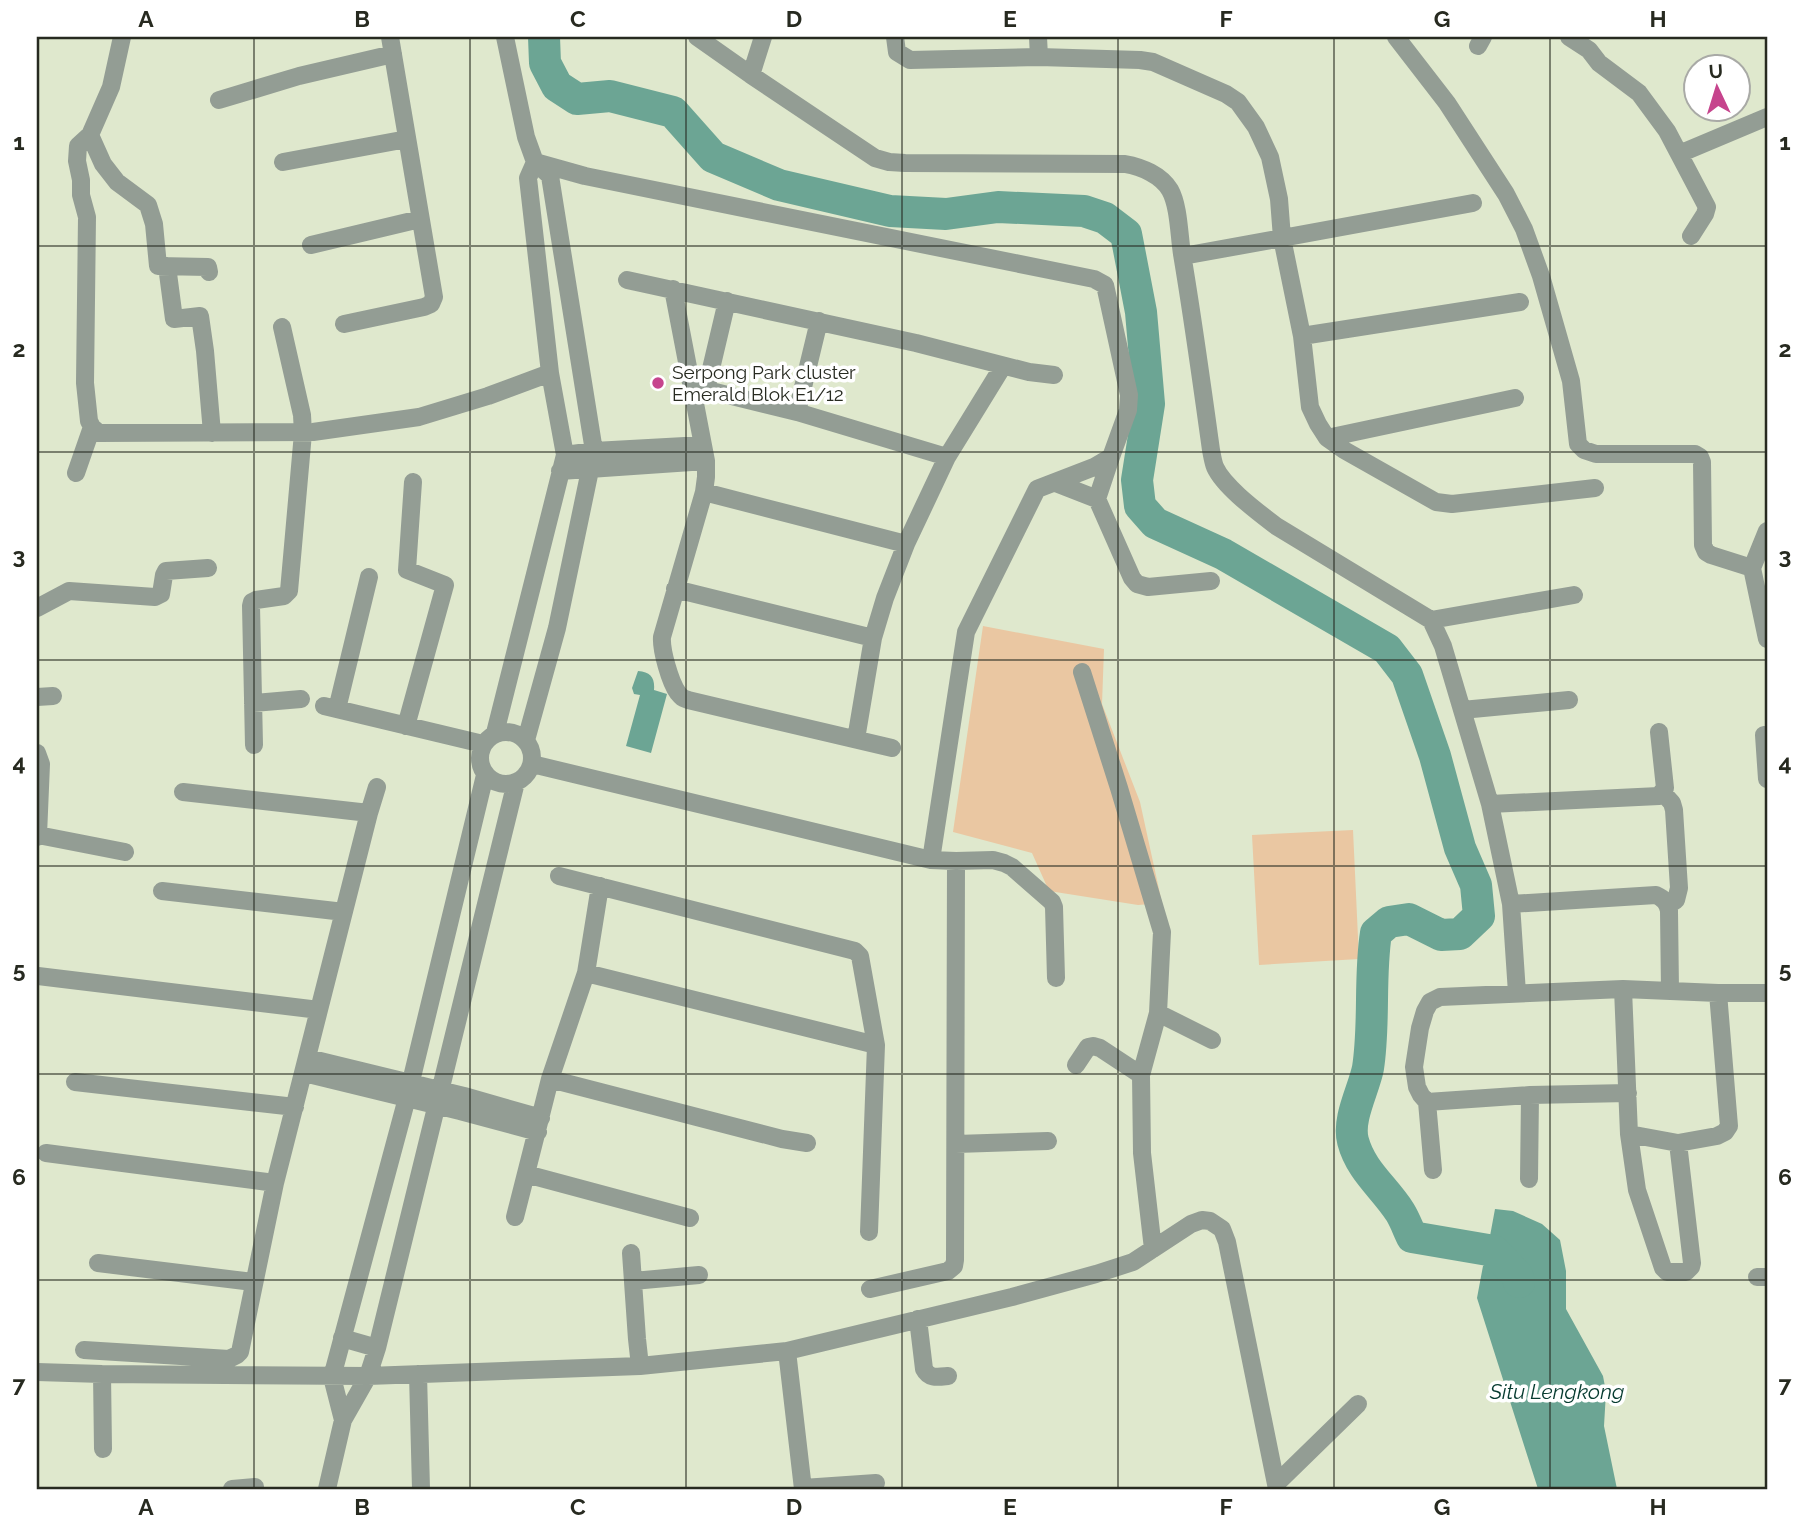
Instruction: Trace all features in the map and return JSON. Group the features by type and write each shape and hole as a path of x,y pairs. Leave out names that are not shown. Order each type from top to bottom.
{"street":[{"path":"122,37 111,87 90,135 78,146 77,161 87,217 85,383 89,421 99,433 303,433 419,417 550,373"},
{"path":"505,37 526,137 535,162 550,176 593,460 557,628 526,740"},
{"path":"697,37 875,158 905,163 1125,164 1150,172 1164,183 1174,199 1215,467 1226,483 1276,526 1431,620 1443,646 1490,804 1511,904 1517,993"},
{"path":"751,75 763,37"},
{"path":"895,37 897,52 910,60 1039,57 1140,60 1153,62 1226,94 1238,102 1256,127 1270,157 1279,199 1282,238 1302,336 1310,407 1327,438 1343,450 1444,504 1595,488"},
{"path":"1038,37 1039,57"},
{"path":"1396,37 1447,103 1506,194 1524,229 1541,276 1571,381 1578,444 1584,450 1596,454 1695,454 1700,457 1703,462 1703,545 1706,552 1752,568"},
{"path":"1569,37 1592,43 1599,63 1639,93 1667,131 1707,207 1691,236"},
{"path":"219,100 392,45 434,298 431,304 424,307 344,324"},
{"path":"1679,154 1767,117"},
{"path":"90,135 103,164 117,182 148,205 154,224 158,266 208,267 209,272"},
{"path":"283,162 407,139"},
{"path":"369,577 330,708 406,726 489,739 503,731 512,732 526,740 530,747 532,764 529,771 516,782 500,784 492,781 485,775 479,760 489,739 563,463 528,178 535,162"},
{"path":"535,162 585,176 1101,282 1108,289 1129,395 1128,410 1097,499 1132,578 1138,584 1148,587 1211,581"},
{"path":"1182,256 1473,203"},
{"path":"311,244 420,219"},
{"path":"167,266 174,318 200,316 212,433"},
{"path":"627,280 916,343 1003,366 1054,375"},
{"path":"673,289 699,388 704,453 704,492 661,644 680,696 892,748"},
{"path":"699,388 727,302"},
{"path":"1302,336 1520,302"},
{"path":"797,412 819,321"},
{"path":"254,745 251,606 256,600 284,596 289,590 303,433 302,415 282,327"},
{"path":"856,739 873,638 906,544 947,457 1003,366"},
{"path":"699,388 797,412 947,457"},
{"path":"1327,438 1515,398"},
{"path":"76,473 92,427"},
{"path":"563,463 704,453"},
{"path":"931,860 966,632 1038,489 1094,467 1111,457"},
{"path":"406,726 445,585 407,570 413,482"},
{"path":"1056,483 1097,499"},
{"path":"704,492 906,544"},
{"path":"1767,531 1752,568 1767,639"},
{"path":"37,608 69,591 155,597 161,594 166,570 208,568"},
{"path":"675,589 873,638"},
{"path":"1431,620 1574,595"},
{"path":"1082,672 1161,932 1158,1013 1141,1075 1142,1153 1153,1249"},
{"path":"253,703 301,699"},
{"path":"1462,710 1569,701"},
{"path":"1490,804 1659,796 1665,788 1659,733"},
{"path":"1765,735 1767,779"},
{"path":"37,753 41,764 38,836 125,852"},
{"path":"532,764 931,860 993,860 1004,863 1012,867 1055,907 1056,978"},
{"path":"343,1420 332,1377 408,1091 485,775"},
{"path":"327,1489 343,1420 368,1376 377,1348 516,782"},
{"path":"84,1350 229,1359 240,1352 275,1183 377,787"},
{"path":"183,792 369,813"},
{"path":"1663,793 1672,803 1674,810 1679,888 1676,900 1668,905"},
{"path":"870,1289 948,1271 954,1266 956,862"},
{"path":"559,876 855,951 860,956 876,1045 869,1232"},
{"path":"515,1217 551,1079 586,973 600,886"},
{"path":"162,891 344,912"},
{"path":"1511,904 1656,895 1661,897 1668,905 1670,990"},
{"path":"586,973 876,1045"},
{"path":"38,976 320,1010"},
{"path":"1623,989 1629,1134 1637,1190 1663,1268 1670,1272 1686,1272 1692,1263 1678,1143"},
{"path":"1433,1170 1427,1102 1417,1087 1414,1067 1420,1028 1430,1002 1440,997 1623,989 1767,993"},
{"path":"1629,1134 1678,1143 1717,1136 1729,1126 1718,993"},
{"path":"1158,1013 1212,1040"},
{"path":"1076,1065 1088,1047 1093,1046 1141,1075"},
{"path":"306,1065 539,1125"},
{"path":"551,1079 782,1139 807,1143"},
{"path":"75,1082 295,1107"},
{"path":"1427,1102 1531,1095 1628,1093"},
{"path":"1529,1179 1531,1095"},
{"path":"956,1144 1048,1141"},
{"path":"46,1153 275,1183"},
{"path":"526,1174 690,1218"},
{"path":"37,1372 368,1376 640,1366 787,1351 1096,1274 1133,1262 1191,1224 1202,1220 1210,1221 1222,1229 1227,1242 1277,1486"},
{"path":"631,1254 640,1366"},
{"path":"98,1263 253,1282"},
{"path":"633,1281 699,1275"},
{"path":"918,1319 927,1375 948,1376"},
{"path":"342,1338 377,1348"},
{"path":"787,1351 803,1489 876,1483"},
{"path":"102,1374 103,1449"},
{"path":"418,1374 421,1489"},
{"path":"1277,1486 1358,1404"},
{"path":"232,1489 255,1488"}],"shaded area":[{"path":"983,626 1104,649 1102,704 1140,802 1162,903 1138,905 1049,891 1032,853 953,832"},
{"path":"1353,830 1359,959 1259,965 1252,835"}],"water":[{"path":"638,671 651,676 654,690 667,694 651,753 626,746 640,695 634,694 632,688"},
{"name":"Situ Lengkong","path":"1495,1209 1513,1211 1542,1224 1560,1240 1566,1271 1566,1309 1603,1376 1606,1392 1604,1426 1617,1489 1538,1489 1477,1298 1483,1266 1494,1252 1495,1241 1490,1236"}],"waterway":[{"path":"544,37 545,63 557,86 577,99 610,96 673,112 713,157 779,185 890,211 946,214 998,207 1084,211 1105,218 1126,234 1141,312 1149,404 1137,480 1140,506 1155,523 1223,554 1387,649 1407,675 1435,756 1460,848 1476,885 1479,916 1460,934 1441,935 1409,919 1389,922 1376,933 1370,1051 1368,1068 1352,1123 1353,1141 1361,1161 1394,1203 1412,1237 1494,1251 1517,1275 1519,1282"}],"place":[{"name":"Serpong Park cluster Emerald Blok E1/12","path":"658,383"}]}
